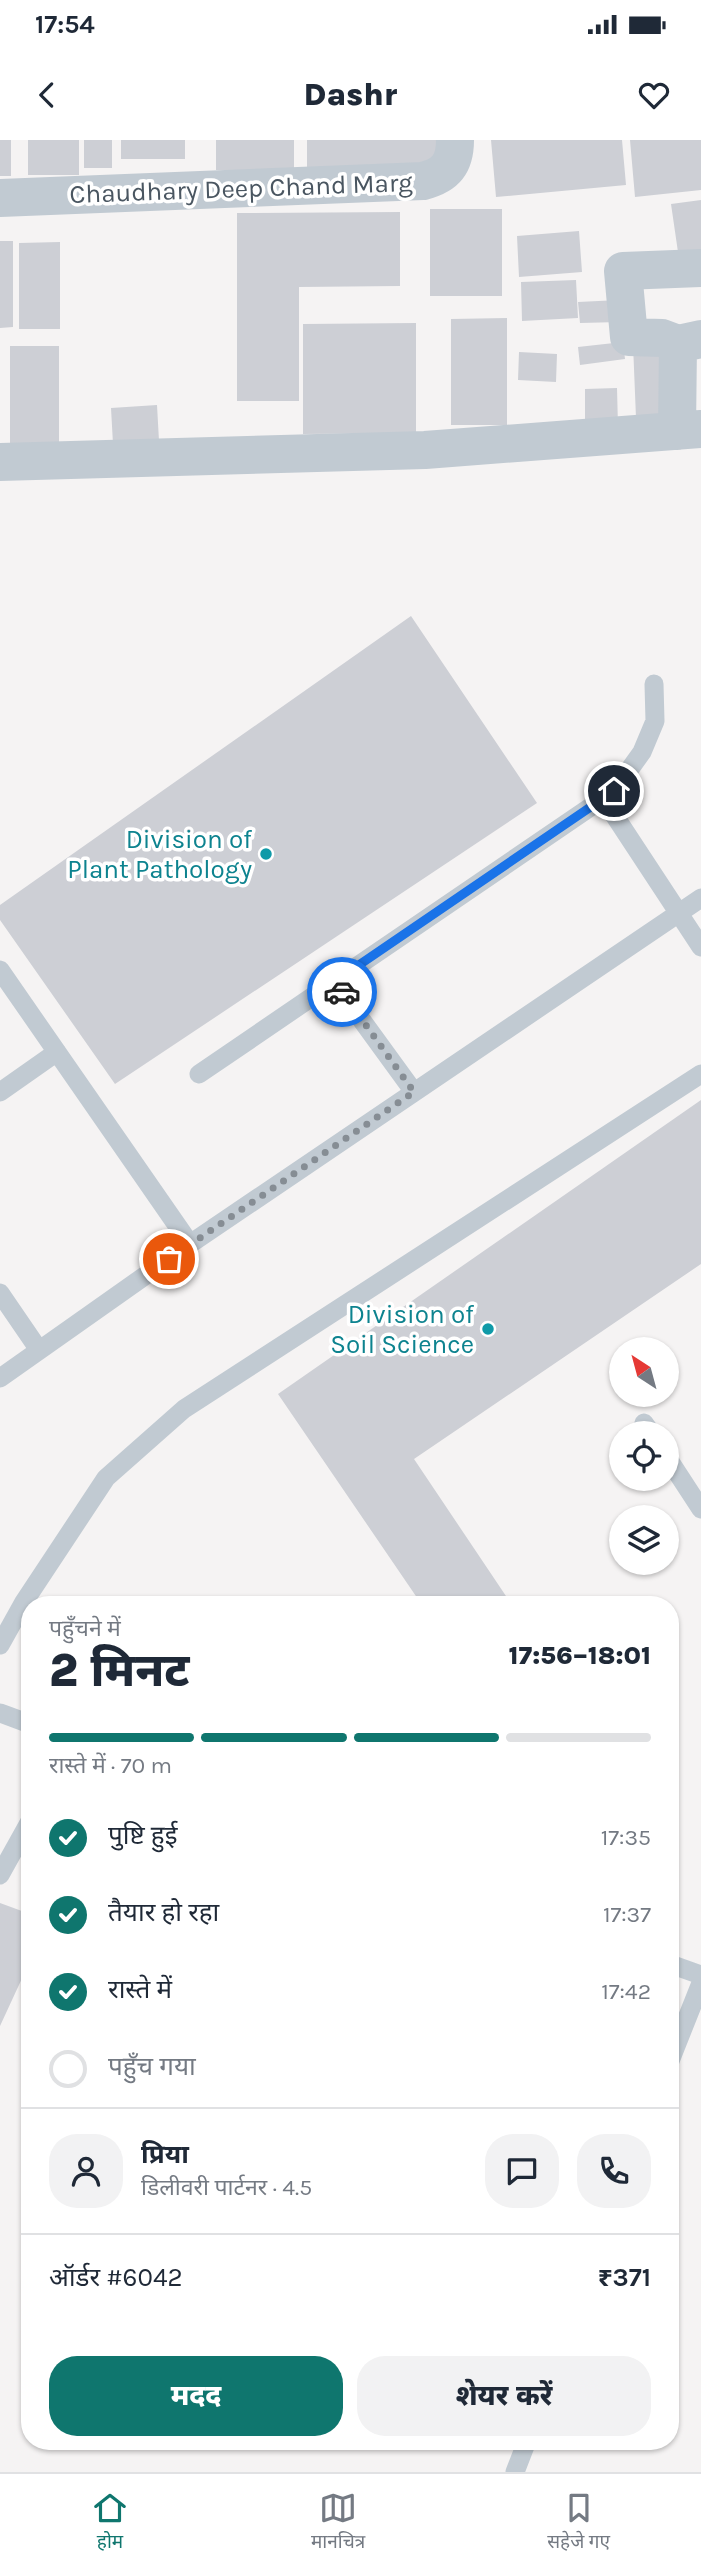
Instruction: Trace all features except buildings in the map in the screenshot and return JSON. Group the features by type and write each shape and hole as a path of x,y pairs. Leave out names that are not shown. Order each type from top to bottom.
{"street":[{"name":"Chaudhary Deep Chand Marg","path":"0,198 423,181 438,177 449,168 455,152 455,140"},
{"path":"0,462 425,450 689,430 689,342 629,337 623,271 701,268"}],"lane":[{"path":"199,1073 614,791 642,752 655,721 654,684"},
{"path":"603,798 701,947"},
{"path":"0,1378 190,1244 701,898"},
{"path":"0,970 190,1244"},
{"path":"334,982 414,1092"},
{"path":"0,1092 57,1052"},
{"path":"27,1596 106,1478 184,1409 701,1074"},
{"path":"0,1293 39,1350"},
{"path":"679,1475 701,1509"},
{"path":"0,1645 21,1606"},
{"path":"0,1713 21,1721"},
{"path":"0,1875 21,1837"},
{"path":"679,1967 701,1975"},
{"path":"679,2038 701,1983"},
{"path":"514,2472 523,2450"}],"way so far":[{"path":"169,1259 414,1092 342,992"}],"place":[{"name":"Division of Plant Pathology","path":"266,854"},
{"name":"Division of Soil Science","path":"488,1329"}],"route":[{"path":"342,992 334,982 614,791"}]}
